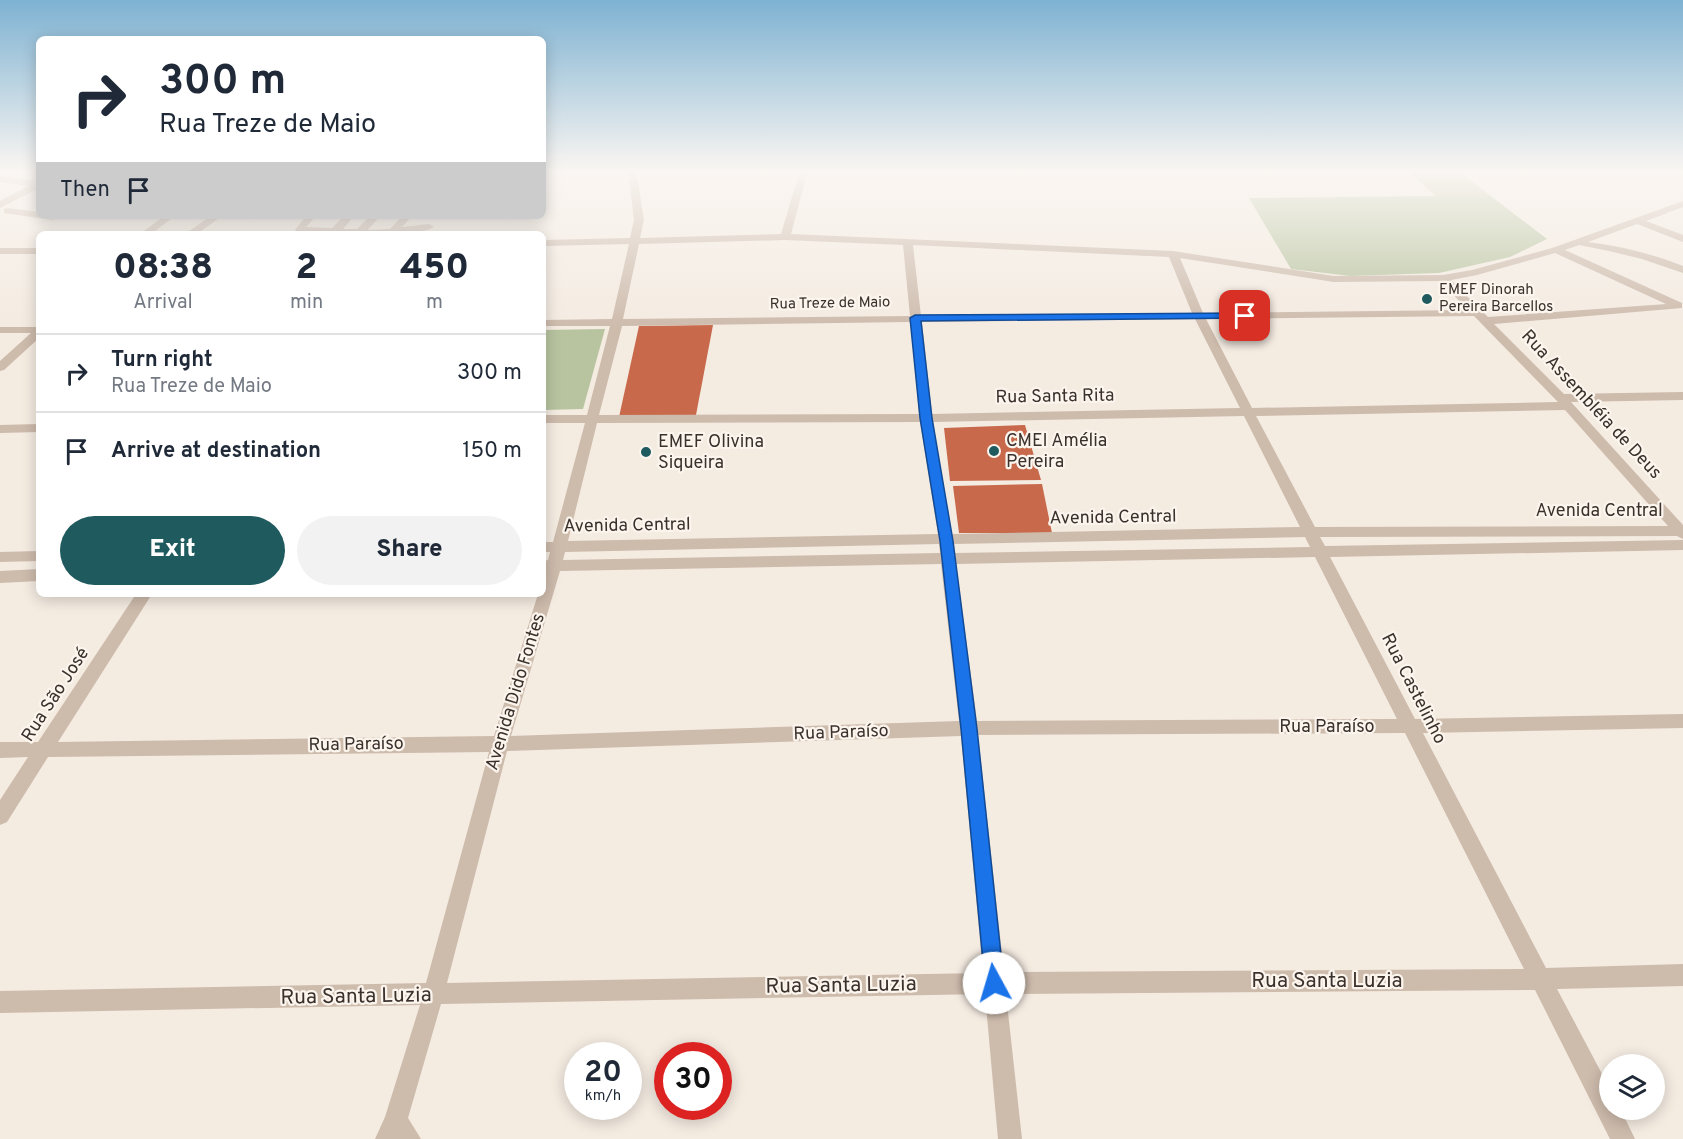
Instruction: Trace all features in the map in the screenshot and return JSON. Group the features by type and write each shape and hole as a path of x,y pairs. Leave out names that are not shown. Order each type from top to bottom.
{"street":[{"path":"304,223 300,230 317,231"},
{"path":"422,231 432,223"},
{"name":"Avenida Dido Fontes","path":"548,566 551,547 593,418 617,322 637,223"},
{"path":"785,237 789,223"},
{"path":"546,243 785,237 908,242 1173,254 1322,278 1381,280 1443,278 1473,273 1556,250 1633,223"},
{"path":"1644,223 1683,239"},
{"path":"400,231 429,227"},
{"path":"908,242 926,418 946,541 969,729 1010,1139"},
{"path":"1577,243 1628,250 1656,258 1683,270"},
{"path":"1556,250 1681,307"},
{"path":"0,252 36,251"},
{"name":"Rua Castelinho","path":"1173,254 1198,317 1623,1139"},
{"name":"Rua Assembléia de Deus","path":"1443,278 1564,402 1682,535"},
{"name":"Rua Treze de Maio","path":"546,323 915,318 1481,317 1681,307"},
{"path":"0,330 36,331"},
{"path":"0,367 36,334"},
{"name":"Rua Santa Rita","path":"546,419 926,418 1564,402 1683,396"},
{"path":"0,429 36,429"},
{"name":"Avenida Central","path":"551,547 946,541 1310,532 1682,535"},
{"name":"Avenida Central","path":"548,566 1320,551 1682,535"},
{"path":"0,557 36,556"},
{"path":"0,577 36,575"},
{"name":"Rua São José","path":"0,816 142,597"},
{"name":"Avenida Dido Fontes","path":"397,1133 540,597"},
{"name":"Rua Paraíso","path":"0,750 500,744 969,729 1683,722"},
{"name":"Rua Santa Luzia","path":"0,1002 433,996 994,983 1541,979 1683,975"}],"green space":[{"path":"1264,223 1526,223 1547,239 1510,257 1439,273 1350,276 1291,269"},
{"path":"605,329 583,409 546,410 546,330"}],"building":[{"path":"713,325 696,415 619,417 639,326"},
{"name":"CMEI Amélia Pereira","path":"1025,425 1041,480 950,481 944,428"},
{"path":"1042,484 1052,533 959,533 953,486"}],"place":[{"name":"EMEF Dinorah Pereira Barcellos","path":"1427,299"},
{"name":"CMEI Amélia Pereira","path":"994,451"},
{"name":"EMEF Olivina Siqueira","path":"646,452"}],"route":[{"path":"994,983 969,729 946,541 926,418 915,318 1245,316"}]}
